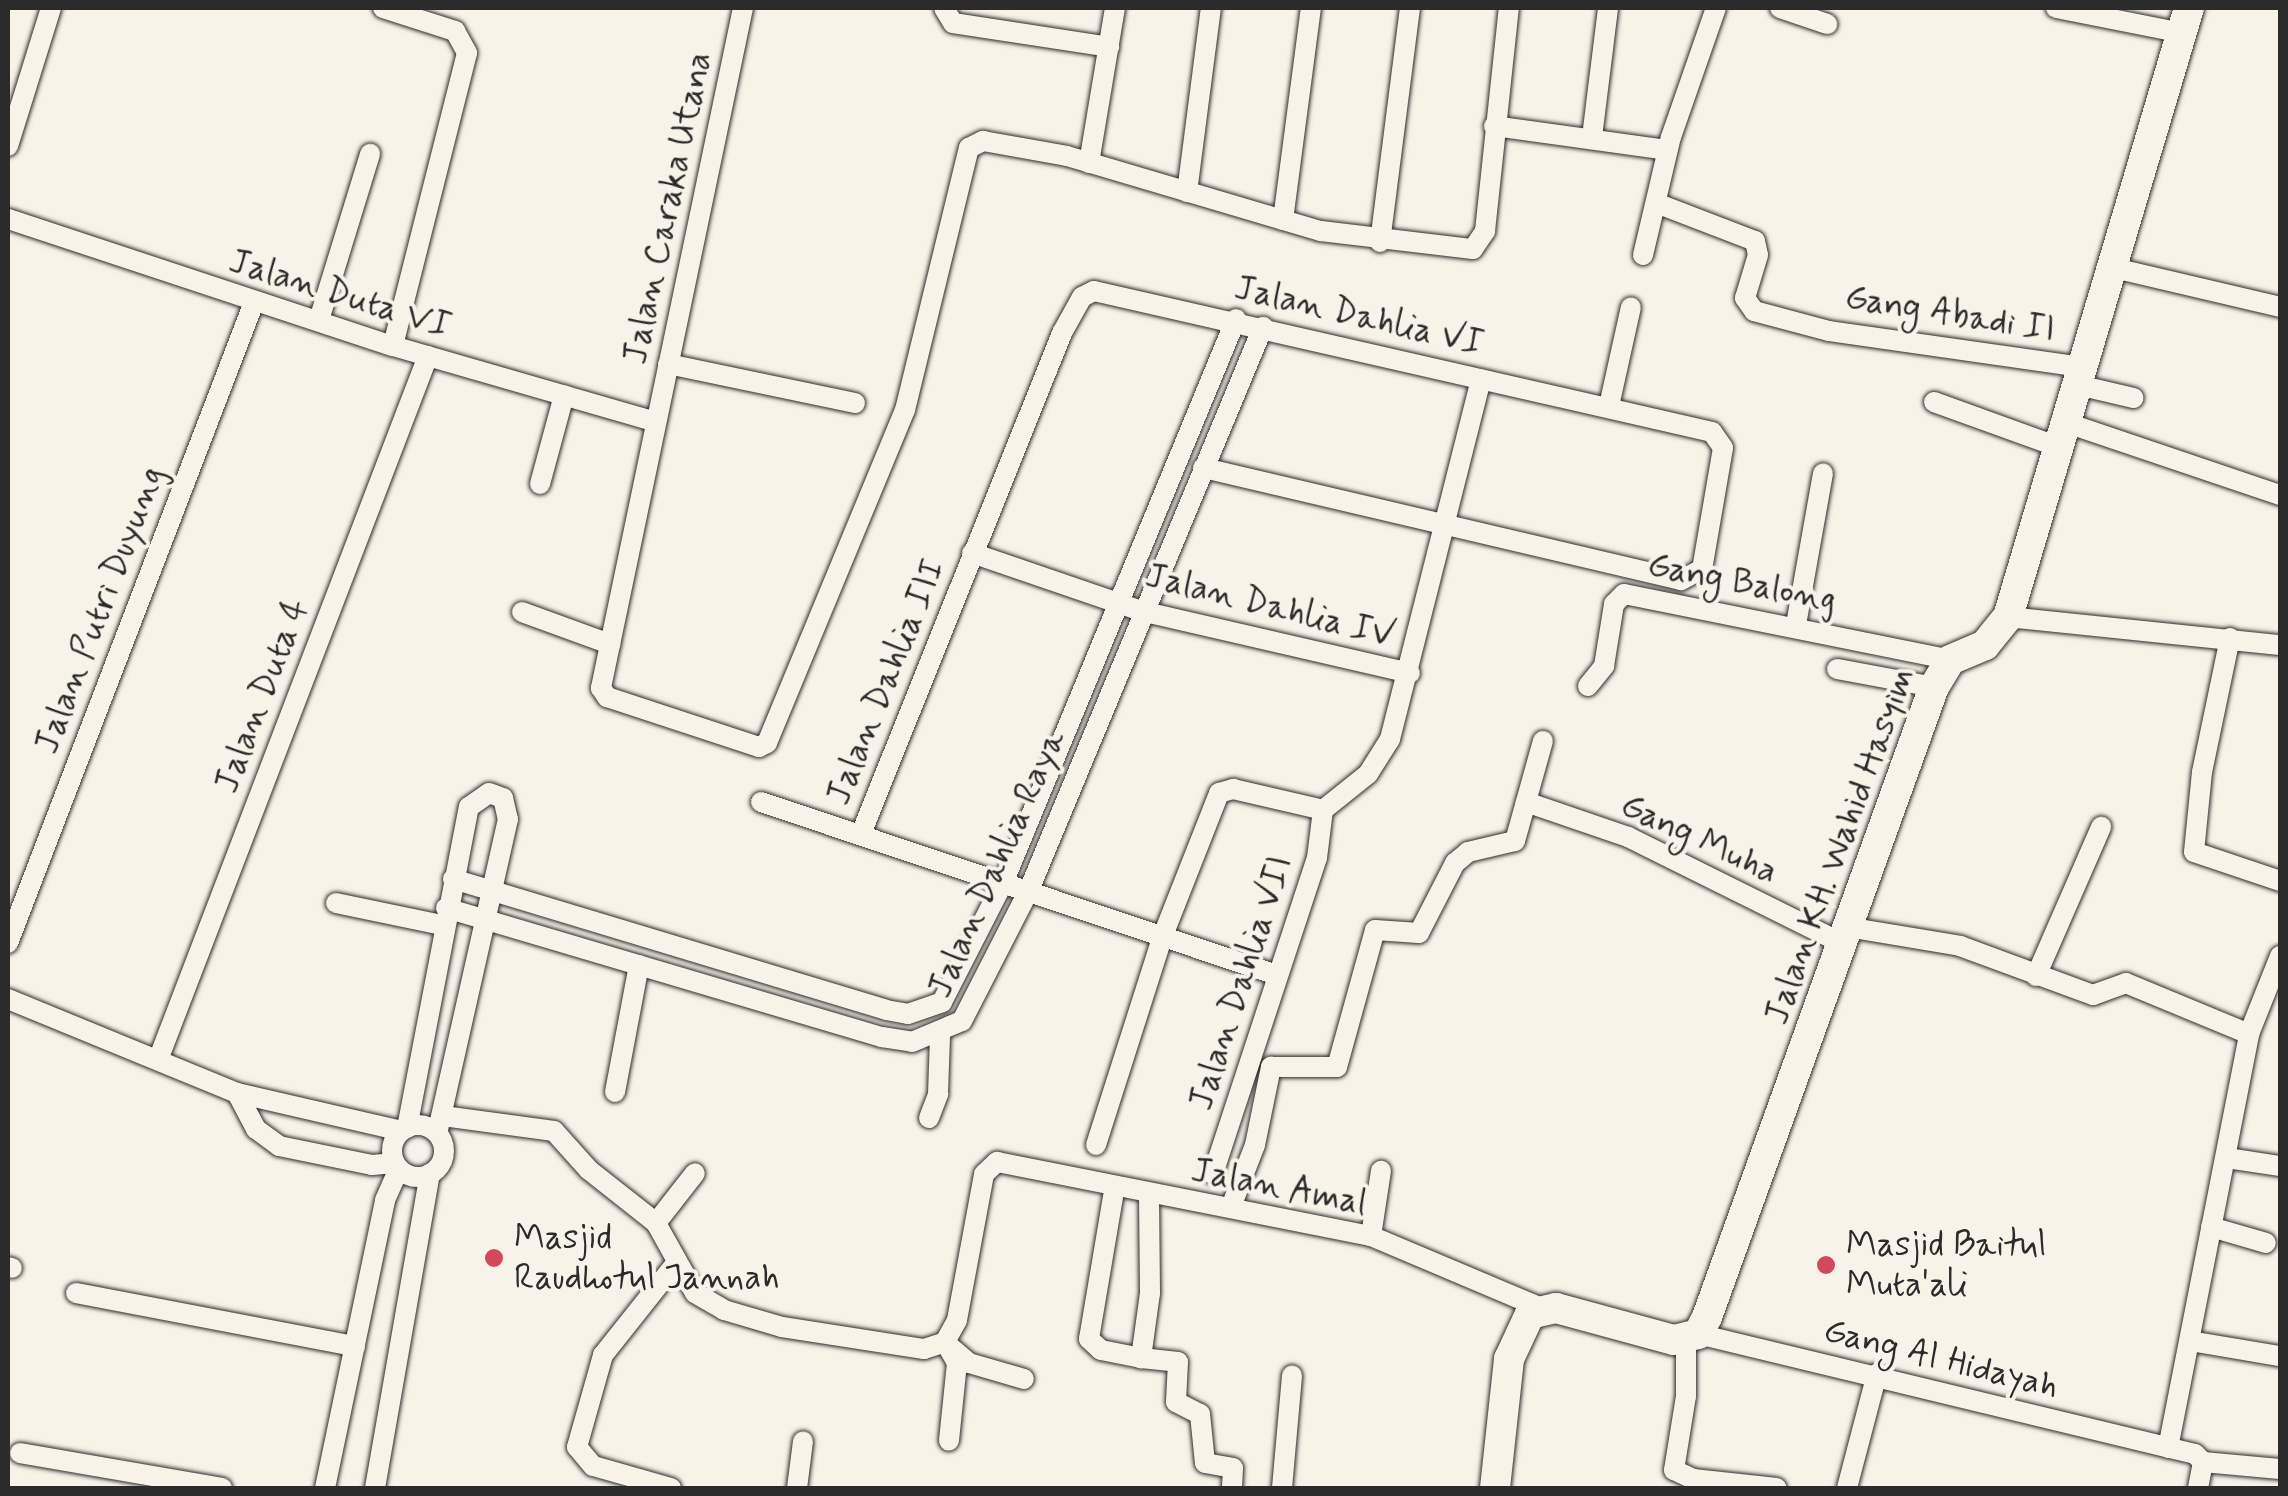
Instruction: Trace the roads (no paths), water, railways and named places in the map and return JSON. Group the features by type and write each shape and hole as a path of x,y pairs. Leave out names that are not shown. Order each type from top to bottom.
{"street":[{"path":"8,146 52,8"},
{"path":"383,8 455,31 467,53 394,346"},
{"name":"Jalan Caraka Utana","path":"743,8 601,688 607,697 752,747 768,744 905,410 969,148 982,142 1088,163"},
{"path":"1115,8 1088,163 1282,220 1380,242 1460,251 1473,249 1485,230 1509,8"},
{"path":"1186,192 1212,8"},
{"path":"1282,220 1311,8"},
{"path":"1380,242 1410,8"},
{"path":"1592,137 1608,8"},
{"path":"1644,255 1667,150 1716,8"},
{"path":"1780,8 1827,24"},
{"path":"2056,8 2186,20 2008,617 2280,645"},
{"path":"946,14 1110,47"},
{"path":"1494,126 1667,150"},
{"path":"319,320 370,154"},
{"name":"Gang Abadi II","path":"1656,203 1754,241 1759,247 1745,298 1749,308 2080,376 2134,398"},
{"name":"Jalan Duta VI","path":"8,219 394,346 656,422"},
{"path":"2110,267 2280,306"},
{"name":"Jalan Dahlia VI","path":"1094,291 1236,319 1609,406 1712,432 1723,448 1702,569 1695,576 1664,578 1448,528"},
{"name":"Jalan Dahlia III","path":"861,834 1062,333 1082,297 1094,291"},
{"name":"Jalan Putri Duyung","path":"8,943 254,302"},
{"path":"1609,406 1632,307"},
{"name":"Jalan Dahlia Raya","path":"454,879 908,1014 942,1002 956,983 1004,881 1116,601 1236,319"},
{"name":"Jalan Dahlia Raya","path":"336,902 444,917 483,918 882,1037 912,1042 940,1036 979,999 1029,890 1141,611 1263,326"},
{"name":"Jalan Duta 4","path":"164,1062 428,356"},
{"path":"668,364 855,402"},
{"path":"1096,1145 1162,938 1219,793 1233,789 1323,810 1376,763 1410,673 1481,379"},
{"path":"540,484 564,395"},
{"path":"1934,402 2280,495"},
{"path":"1202,468 1448,528"},
{"path":"1796,625 1823,473"},
{"name":"Jalan Dahlia III","path":"972,553 1116,601"},
{"name":"Gang Balong","path":"1588,686 1604,666 1614,604 1624,594 1796,625 1950,660"},
{"name":"Jalan Dahlia IV","path":"1116,601 1141,611 1410,673"},
{"path":"522,612 610,644"},
{"name":"Jalan KH. Wahid Hasyim","path":"1692,1336 1764,1168 1934,687 1950,660 1985,645 2008,617"},
{"path":"2230,638 2202,772 2194,852 2280,881"},
{"path":"1837,669 1934,687"},
{"path":"1231,1207 1255,1145 1271,1067 1337,1067 1375,930 1418,933 1455,863 1468,852 1515,841 1543,741"},
{"path":"325,1488 385,1200 397,1166 392,1146 404,1129 469,807 489,793 508,808 440,1125 444,1152 430,1174 374,1488"},
{"path":"761,802 1277,974"},
{"name":"Gang Muha","path":"1526,802 1628,837 1844,935 1960,946 2093,995 2126,983 2249,1034"},
{"name":"Jalan Dahlia VII","path":"1213,1174 1318,858 1323,810"},
{"path":"2036,976 2102,828"},
{"path":"2168,1448 2249,1034 2280,956"},
{"path":"615,1092 639,965"},
{"path":"8,999 237,1094 404,1129 440,1125 554,1131 589,1170 656,1223 684,1280 709,1303 782,1327 924,1349 945,1342"},
{"path":"929,1118 938,1094 940,1036"},
{"path":"237,1094 256,1130 279,1146 372,1165 397,1166 410,1176 430,1174"},
{"path":"2227,1158 2280,1166"},
{"name":"Jalan Amal","path":"945,1342 958,1320 984,1174 997,1162 1114,1190 1231,1207 1371,1236 1539,1308"},
{"path":"1371,1236 1381,1171"},
{"path":"656,1223 695,1173"},
{"path":"1114,1190 1088,1332 1100,1350 1178,1362 1176,1402 1200,1414 1204,1463 1234,1468 1232,1488"},
{"path":"1141,1358 1150,1293 1149,1196"},
{"path":"2211,1227 2266,1243"},
{"path":"671,1488 593,1466 577,1447 604,1355 677,1262"},
{"path":"76,1293 355,1346"},
{"path":"1495,1488 1509,1359 1520,1328 1539,1308 1692,1336 1674,1470 1693,1479 1777,1488"},
{"name":"Gang Al Hidayah","path":"1692,1336 1877,1374 1968,1403 2168,1448 2203,1462 2280,1469"},
{"path":"2190,1341 2280,1356"},
{"path":"945,1342 969,1364 1024,1379"},
{"path":"945,1342 957,1363 949,1441"},
{"path":"1847,1488 1877,1374"},
{"path":"1282,1488 1292,1376"},
{"path":"797,1488 803,1441"},
{"path":"20,1453 222,1488"},
{"path":"2198,1488 2203,1462"}],"place":[{"name":"Masjid Raudhotul Jannah","path":"494,1258"},
{"name":"Masjid Baitul Muta'ali","path":"1826,1265"}]}
